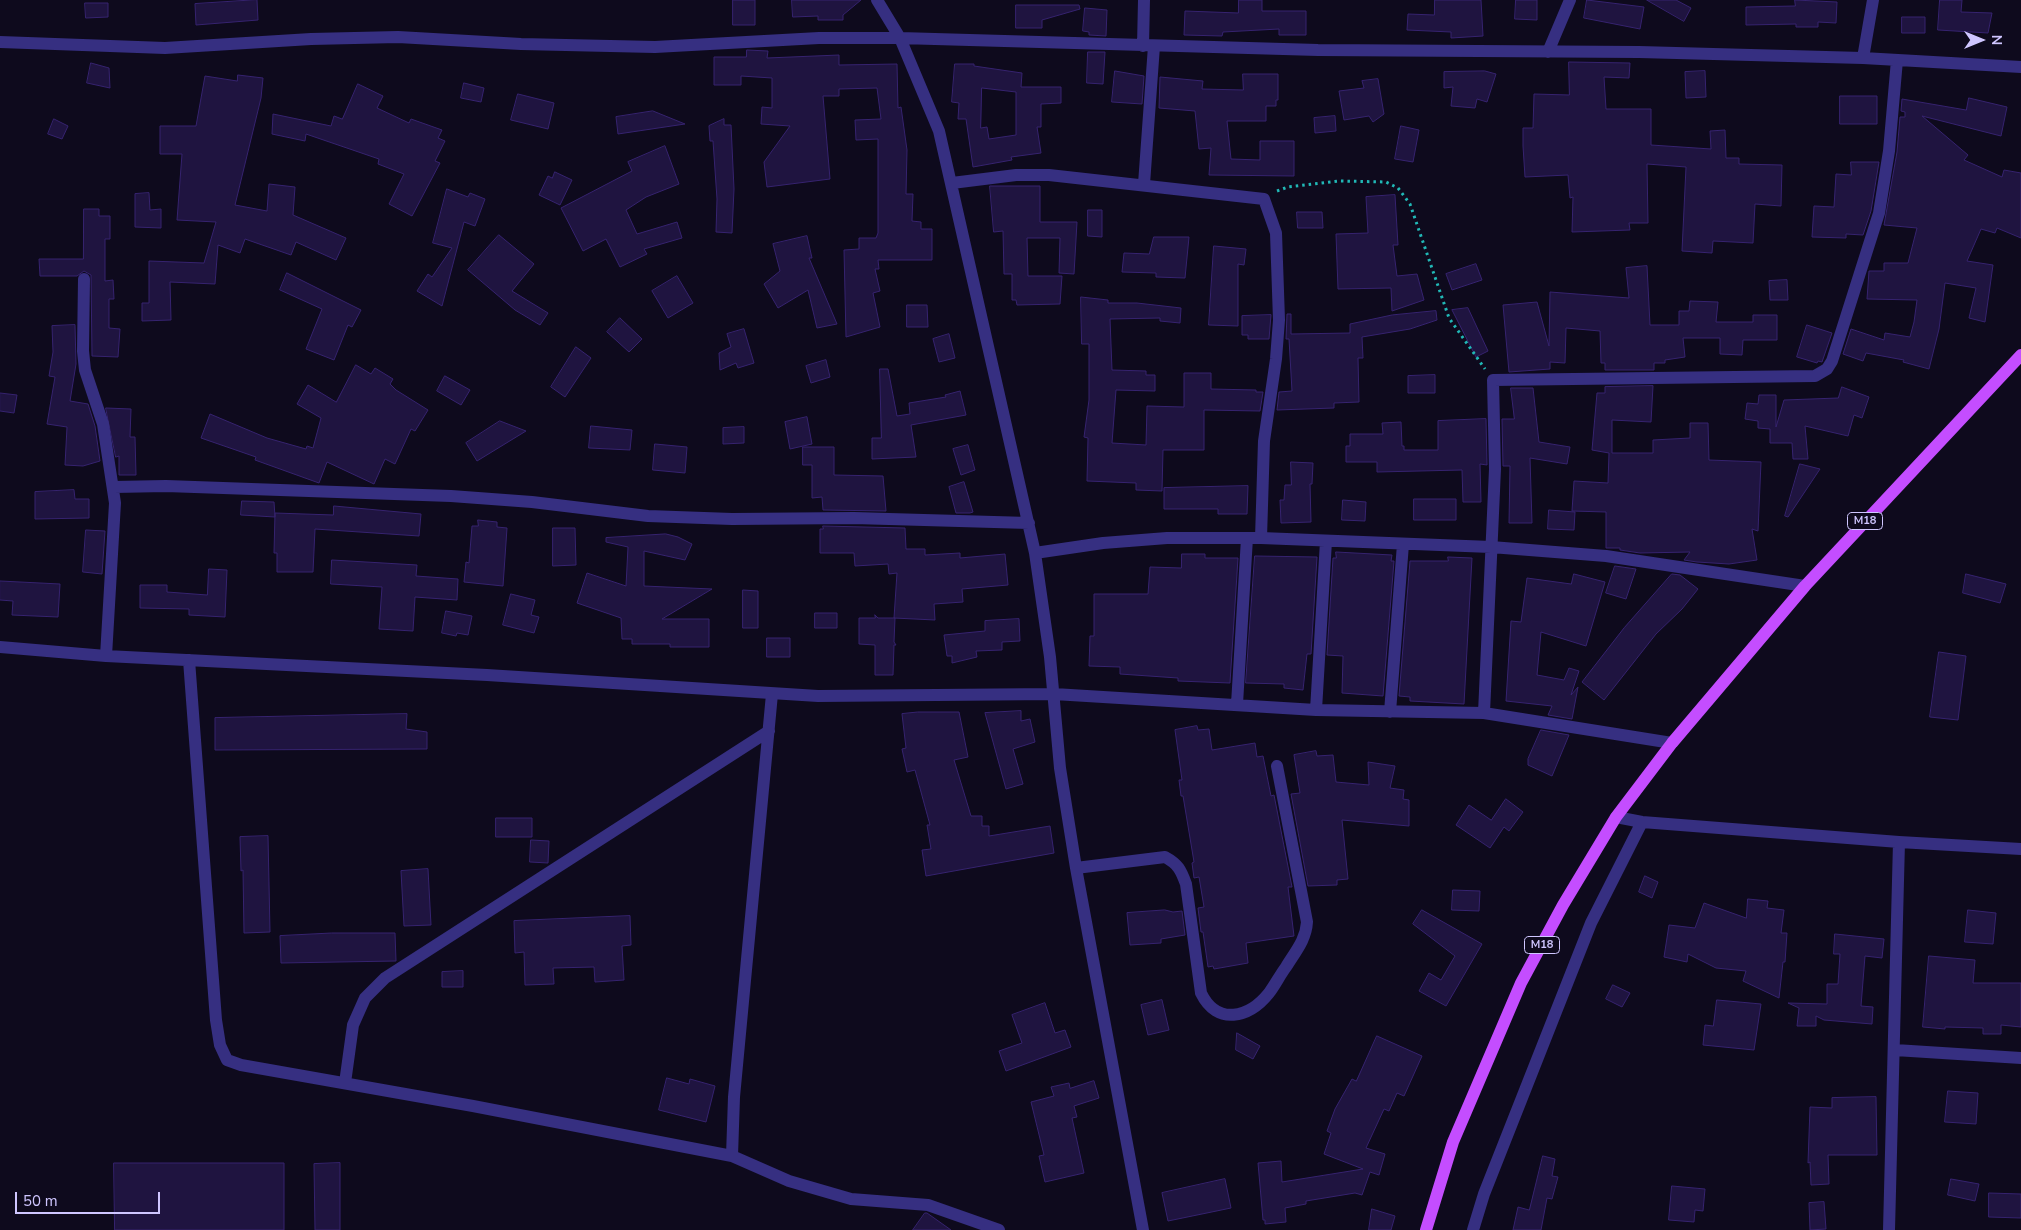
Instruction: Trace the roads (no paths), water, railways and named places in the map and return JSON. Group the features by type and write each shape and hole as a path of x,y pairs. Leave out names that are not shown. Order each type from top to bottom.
{"main road":[{"name":"M18","path":"1426,1230 1453,1142 1521,983 1563,905 1616,817 1672,743 1804,586 2016,365 2021,355"}],"street":[{"path":"877,0 900,38 939,131 1035,553 1054,694 1060,768 1076,868 1143,1230"},
{"path":"1144,0 1148,46 1144,184"},
{"path":"1548,52 1570,0"},
{"path":"1863,58 1873,0"},
{"path":"0,42 165,48 311,39 398,37 521,44 656,47 819,38 900,38 1148,46 1863,58 2021,67"},
{"path":"1484,714 1496,430 1493,380 1816,376 1822,374 1832,361 1879,213 1890,142 1897,60"},
{"path":"952,183 1031,174 1144,184 1264,199 1276,233 1279,320 1276,359 1264,441 1237,704"},
{"path":"84,279 83,350 85,370 99,408 114,487 115,503 106,656"},
{"path":"114,487 166,486 451,496 532,502 648,516 732,519 854,518 1028,523"},
{"path":"1035,553 1103,543 1158,539 1254,538 1491,547 1606,556 1804,586"},
{"path":"1316,710 1326,541"},
{"path":"1390,712 1403,544"},
{"path":"0,647 106,656 772,694 818,696 1054,694 1316,710 1484,714 1672,743"},
{"path":"189,660 216,1020 220,1045 226,1060 241,1065 732,1156 789,1181 851,1199 928,1205 999,1230"},
{"path":"732,1156 734,1097 772,694"},
{"path":"345,1083 353,1025 365,998 386,978 769,731"},
{"path":"1076,868 1165,857 1176,863 1181,870 1186,884 1201,993 1207,1005 1218,1014 1233,1015 1248,1011 1268,994 1306,935 1307,922 1277,766"},
{"path":"1616,817 1642,822 1899,842 2021,849"},
{"path":"1473,1230 1484,1194 1584,940 1642,822"},
{"path":"1889,1230 1899,842"},
{"path":"1895,1050 2021,1058"}]}
